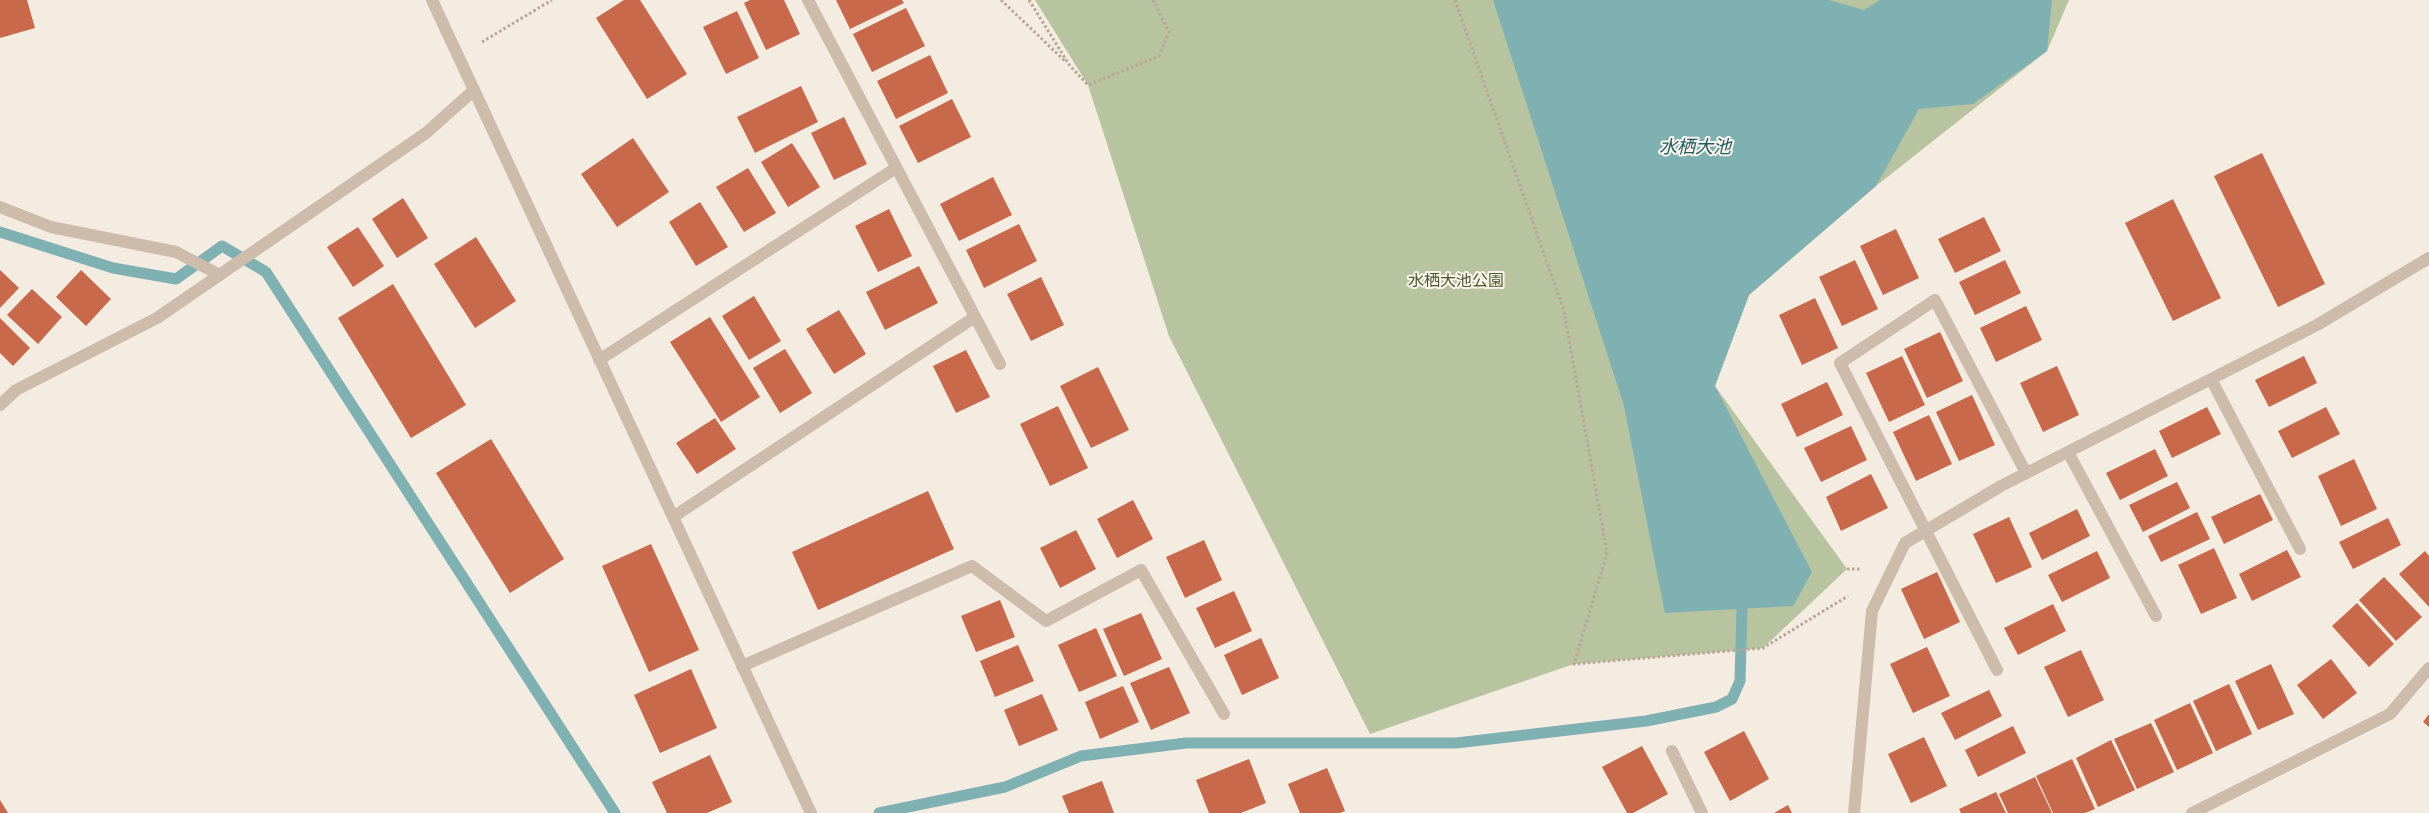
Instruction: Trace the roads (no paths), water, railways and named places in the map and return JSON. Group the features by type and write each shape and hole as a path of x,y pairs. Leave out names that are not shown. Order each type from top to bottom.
{"street":[{"path":"432,0 811,813"},
{"path":"808,0 1000,364"},
{"path":"0,405 16,390 157,318 218,274 426,133 473,91"},
{"path":"599,360 896,168"},
{"path":"0,207 51,227 176,252 218,274"},
{"path":"1854,813 1872,611 1904,543 2026,473 2317,325 2429,258"},
{"path":"1997,670 1840,363 1935,300 2026,473"},
{"path":"673,517 975,317"},
{"path":"2211,379 2300,549"},
{"path":"2068,452 2156,616"},
{"path":"742,666 972,566 1046,620 1141,570 1224,714"},
{"path":"2192,813 2390,714 2429,668"},
{"path":"1672,750 1702,813"}],"water":[{"name":"水栖大池","path":"1493,0 1829,0 1864,10 1880,0 2052,0 2047,51 1973,104 1919,109 1876,186 1749,295 1715,386 1812,572 1793,606 1665,613 1624,406"}],"waterway":[{"path":"0,232 113,268 176,279 222,246 266,272 615,813"},
{"path":"879,813 1005,787 1081,756 1186,743 1456,743 1646,721 1716,707 1732,699 1740,681 1742,609"}],"park label":[{"name":"水栖大池公園","path":"1456,281"}]}
